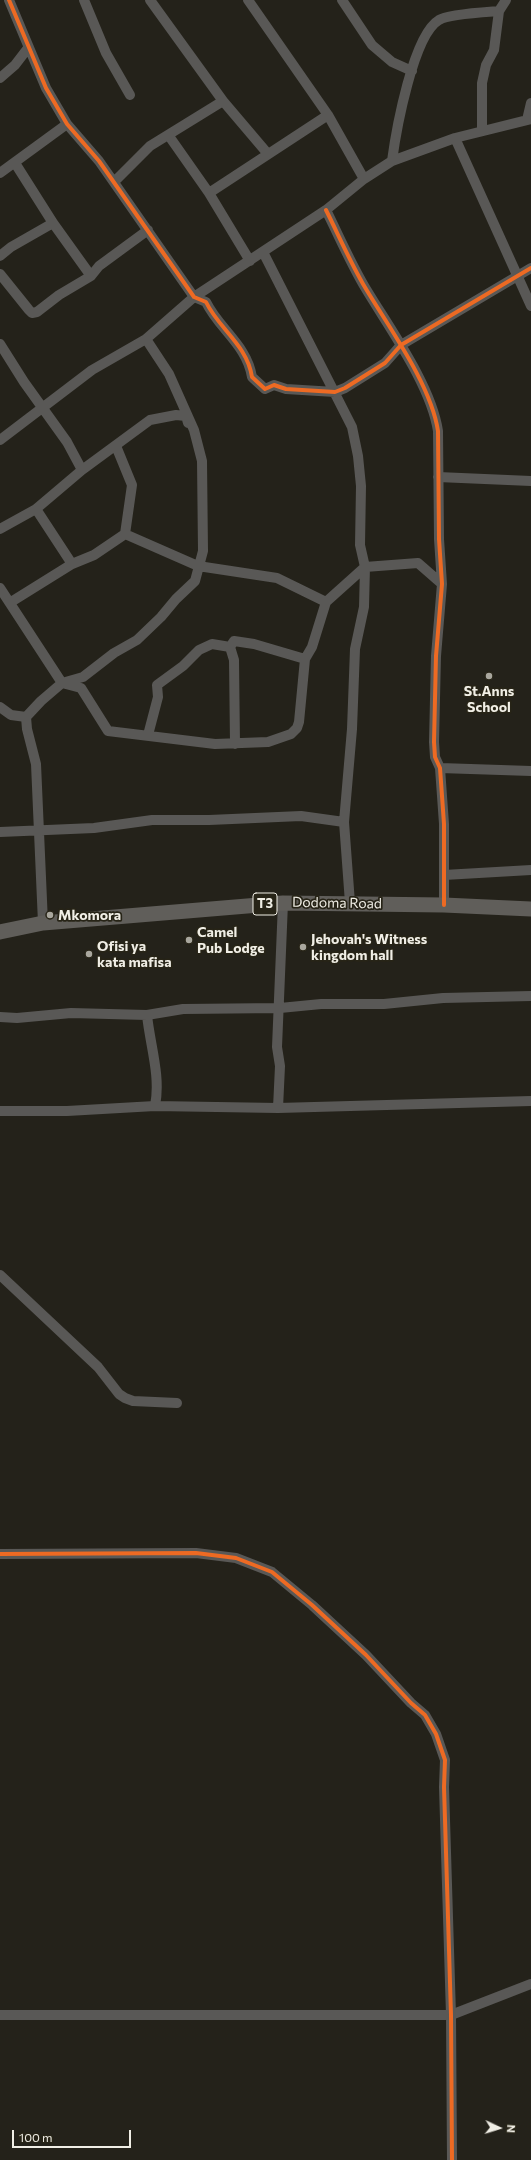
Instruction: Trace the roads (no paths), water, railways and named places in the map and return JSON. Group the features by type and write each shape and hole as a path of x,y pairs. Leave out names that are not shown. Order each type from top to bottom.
{"highway":[{"name":"Dodoma Road","path":"0,932 43,923 283,903 444,905 531,909"}],"street":[{"path":"9,0 46,88 67,124 114,182 194,298 206,302 210,311 237,343 250,366 252,377 265,389 274,385 286,389 335,392 345,388 385,363 401,345 531,268"},
{"path":"84,0 106,53 130,95"},
{"path":"150,0 223,101 268,154"},
{"path":"248,0 328,114 364,179"},
{"path":"342,0 372,45 392,62 412,71"},
{"path":"482,131 482,83 486,65 494,50 500,11 506,0"},
{"path":"392,161 398,124 412,71 428,29 440,19 500,11"},
{"path":"0,78 15,65 28,48"},
{"path":"114,182 150,146 169,136 223,101"},
{"path":"0,440 92,370 146,339 194,298 326,210 364,179 392,161 455,138 529,119 531,103"},
{"path":"209,193 328,114"},
{"path":"0,172 15,163 67,124"},
{"path":"169,136 209,193 250,261"},
{"path":"455,138 531,306"},
{"path":"15,163 53,223 91,276"},
{"path":"326,210 365,288 401,345 436,417 439,539 442,584 436,656 434,742 435,758 440,768 444,824 444,905"},
{"path":"0,256 11,247 53,223"},
{"path":"0,274 32,313 37,312 59,295 91,276 100,266 148,230"},
{"path":"263,252 335,392 355,437 361,486 360,545 365,567 364,607 355,649 352,729 344,822 350,903"},
{"path":"43,923 36,764 27,729 26,717 40,701 62,683 82,677 114,654 137,640 161,617 176,599 196,582 198,566 203,551 203,469 194,430 169,374 146,339"},
{"path":"0,344 24,382 44,407 67,442 82,470"},
{"path":"0,529 36,509 82,470 150,420 186,416 189,426 194,430"},
{"path":"11,602 72,564 94,555 125,534 132,485 116,446"},
{"path":"438,477 531,481"},
{"path":"36,509 72,564"},
{"path":"125,534 198,566 276,578 326,602"},
{"path":"0,588 11,602 62,683 81,688 108,731 148,735 193,743 235,744 278,740 296,730 300,715 305,659 312,647 326,602 365,567 418,563 442,584"},
{"path":"230,647 234,641 254,644 305,659"},
{"path":"148,735 158,697 157,685 183,666 199,650 212,644 230,647"},
{"path":"230,647 234,660 235,744"},
{"path":"2,712 26,717"},
{"path":"440,768 531,771"},
{"path":"0,832 40,832 94,828 152,820 209,820 301,816 344,822"},
{"path":"444,875 531,870"},
{"path":"278,1108 280,1066 278,1047 283,903"},
{"path":"0,1017 17,1018 72,1013 148,1015 183,1009 280,1008 322,1004 384,1004 443,998 531,996"},
{"path":"148,1015 149,1039 157,1080 155,1106"},
{"path":"0,1111 67,1111 155,1106 278,1108 531,1101"},
{"path":"0,1275 98,1367 119,1394 124,1398 133,1401 177,1403"},
{"path":"0,1554 196,1553 236,1558 272,1572 312,1605 366,1655 411,1703 425,1715 436,1734 445,1760 444,1787 451,2015 452,2160"},
{"path":"0,2015 451,2015 531,1984"}],"place":[{"name":"St.Anns School","path":"489,676"},
{"name":"Mkomora","path":"50,915"},
{"name":"Camel Pub Lodge","path":"189,940"},
{"name":"Jehovah's Witness kingdom hall","path":"303,947"},
{"name":"Ofisi ya kata mafisa","path":"89,954"}]}
